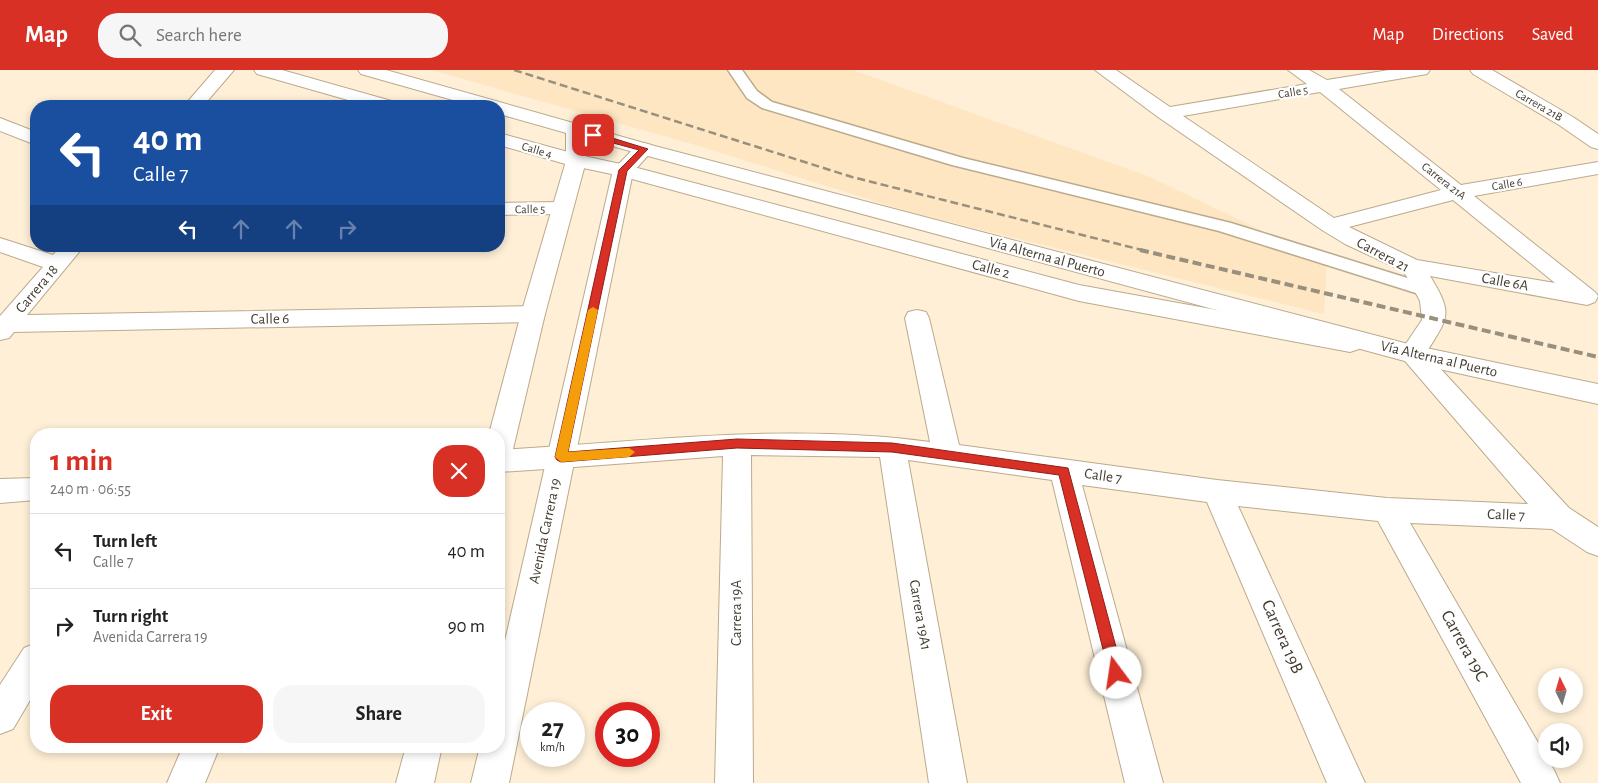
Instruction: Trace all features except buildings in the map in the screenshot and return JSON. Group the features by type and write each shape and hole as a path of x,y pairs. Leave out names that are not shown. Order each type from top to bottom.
{"street":[{"path":"198,100 225,70"},
{"path":"263,70 367,100"},
{"path":"367,70 472,100"},
{"name":"Carrera 21","path":"1104,70 1330,225 1353,239 1411,266 1432,301 1434,320 1412,354"},
{"name":"Carrera 21A","path":"1297,70 1326,87 1592,298"},
{"name":"Calle 5","path":"1166,113 1421,70"},
{"name":"Carrera 21B","path":"1479,70 1566,121 1598,143"},
{"name":"Vía Alterna al Puerto","path":"505,110 644,149 1412,354 1598,394"},
{"path":"0,124 30,136"},
{"path":"504,428 533,314 576,161 576,130"},
{"name":"Calle 4","path":"505,140 576,161"},
{"path":"623,170 644,149"},
{"name":"Calle 2","path":"576,161 623,170 1079,293 1412,354"},
{"name":"Calle 6","path":"1330,225 1459,192 1598,168"},
{"name":"Avenida Carrera 19","path":"505,717 623,170"},
{"name":"Calle 5","path":"505,209 562,208"},
{"path":"0,245 30,250"},
{"path":"46,252 65,255"},
{"name":"Carrera 18","path":"4,328 65,255"},
{"name":"Calle 6A","path":"1411,266 1592,298"},
{"name":"Calle 6","path":"4,328 533,314"},
{"path":"918,318 947,454"},
{"path":"1412,354 1558,517 1598,543"},
{"name":"Calle 7","path":"505,461 737,444 892,447 1217,492 1386,510 1558,517"},
{"name":"Carrera 19A","path":"734,783 737,444"},
{"name":"Carrera 19A1","path":"892,447 948,783"},
{"path":"1064,471 1144,783"},
{"path":"0,491 30,489"},
{"name":"Carrera 19B","path":"1217,492 1346,783"},
{"name":"Carrera 19C","path":"1386,510 1541,783"},
{"path":"0,717 30,669"},
{"path":"186,783 199,753"},
{"path":"415,783 422,753"},
{"name":"Avenida Carrera 19","path":"490,783 497,753"}],"lane":[{"path":"735,70 747,91 756,100 767,105 958,162 1225,227 1426,290"}],"shaded area":[{"path":"432,70 853,70 1150,177 1327,262 1324,314 909,212 699,146"}],"railway":[{"path":"514,70 852,177 1146,251"},
{"path":"1140,250 1598,357"}],"slow traffic":[{"path":"593,310 561,457 629,452"}],"route":[{"path":"593,135 644,149 623,170 561,457 737,444 892,447 1064,471 1116,673"}]}
